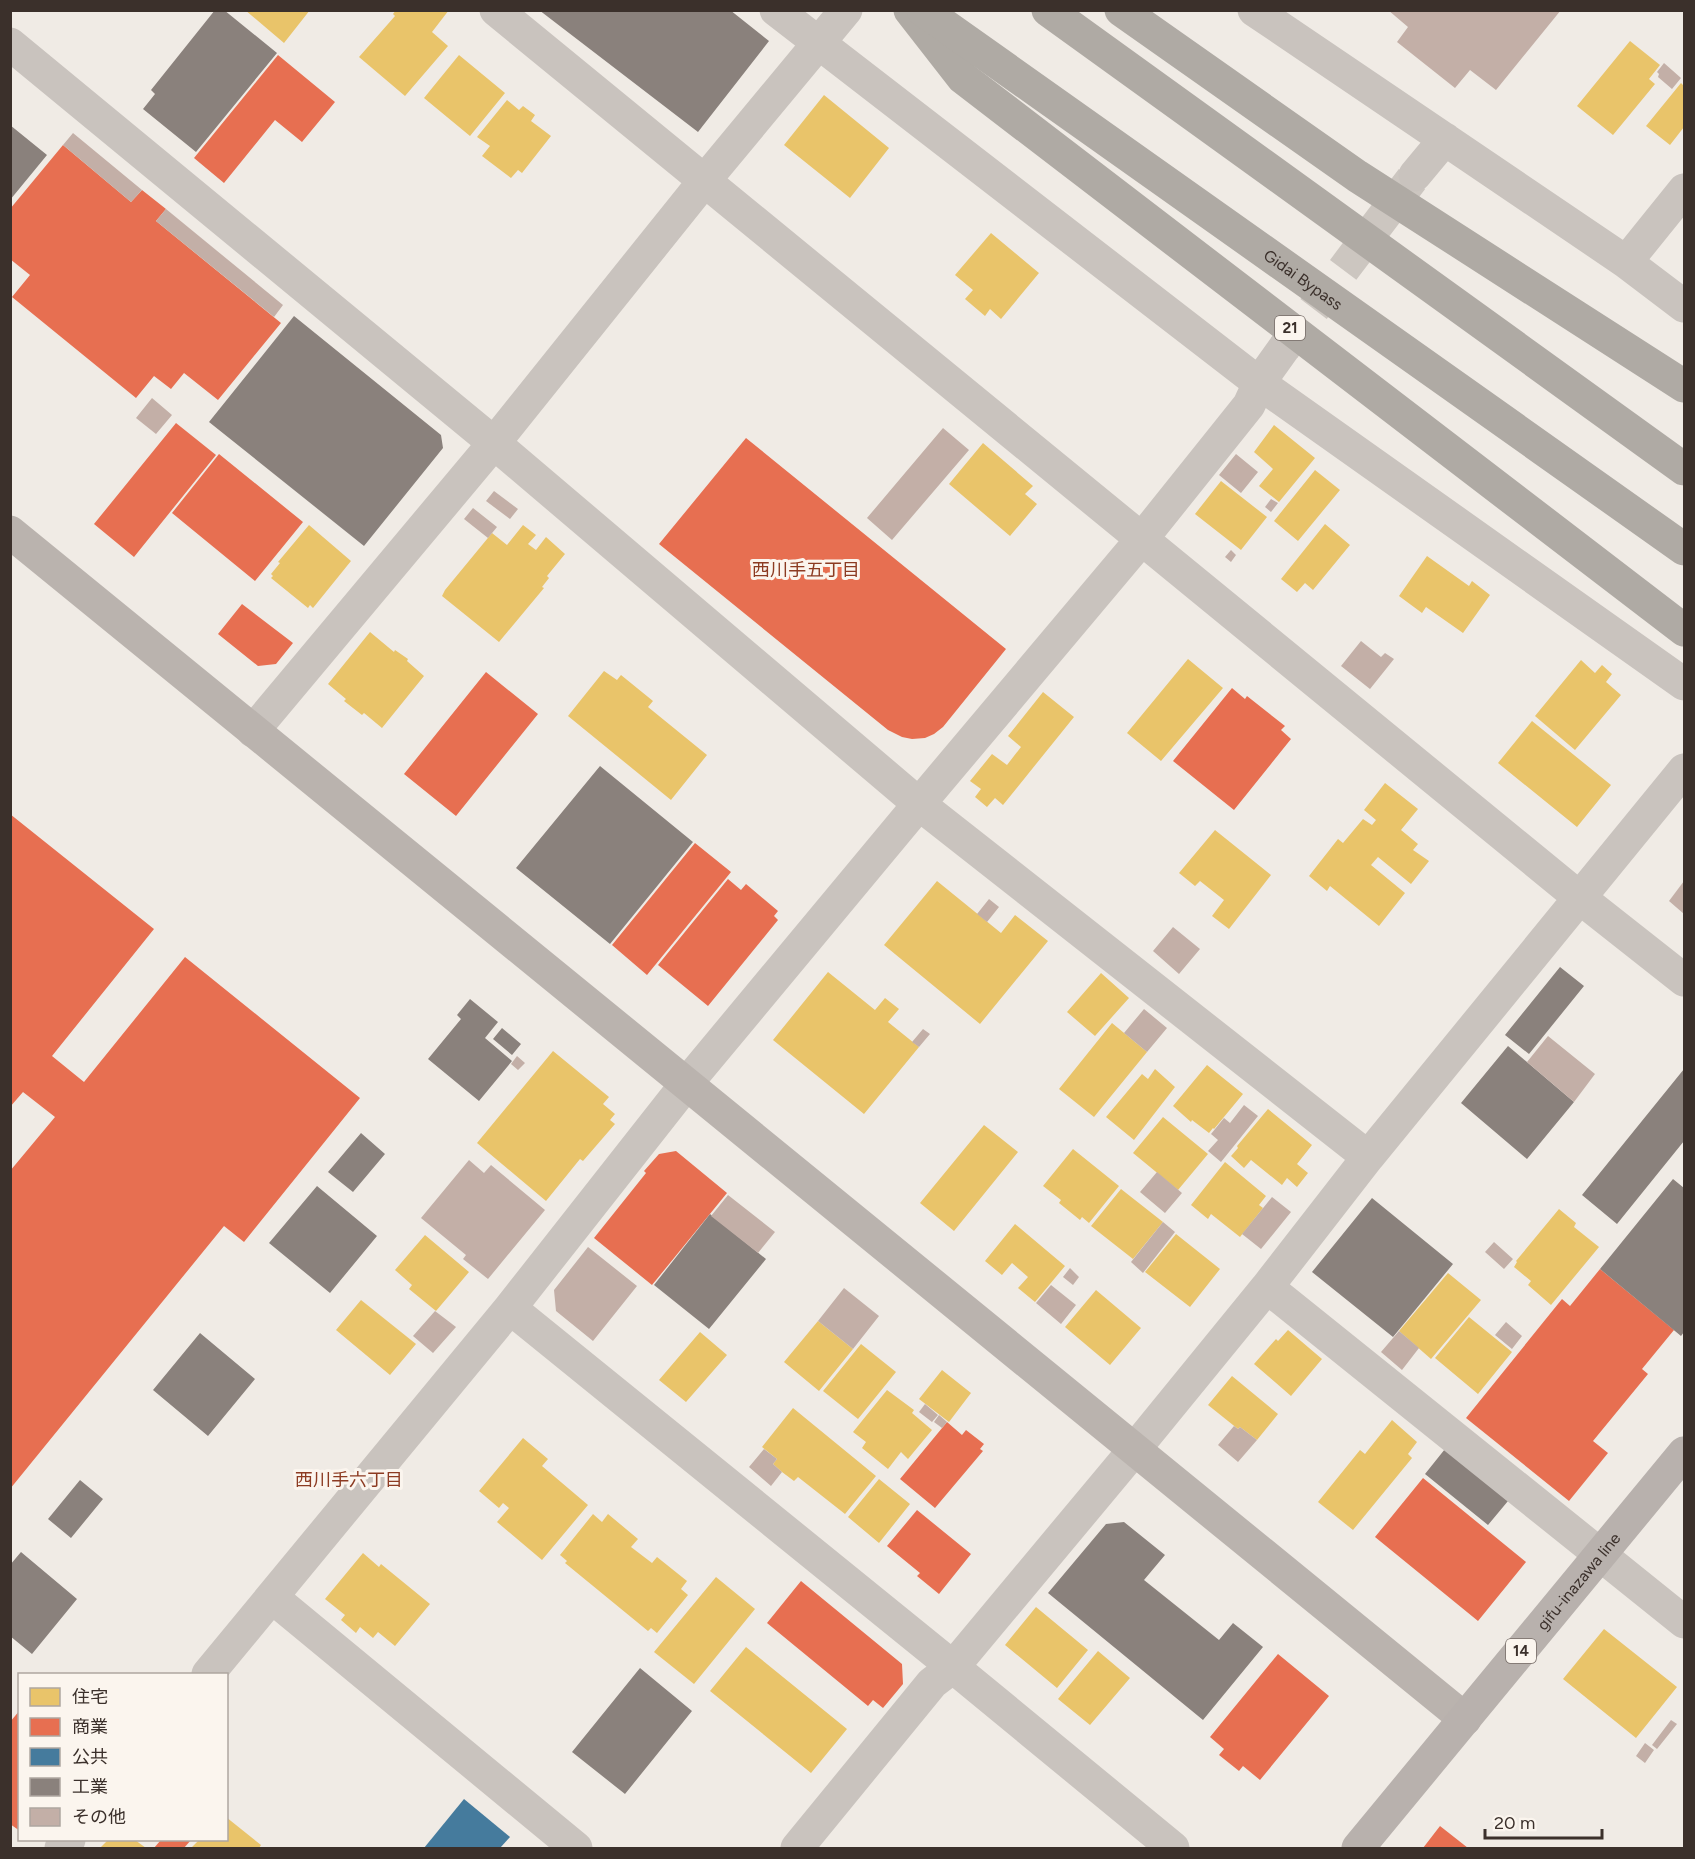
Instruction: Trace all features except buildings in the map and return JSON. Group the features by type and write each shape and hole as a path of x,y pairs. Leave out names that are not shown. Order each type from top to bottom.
{"highway":[{"name":"21","path":"910,10 963,78 1684,630"},
{"name":"Gidai Bypass","path":"923,10 1684,549"},
{"path":"1048,10 1684,470"},
{"path":"1121,10 1357,176 1684,386"}],"main road":[{"name":"gifu-inazawa line","path":"1358,1848 1684,1453"}],"street":[{"path":"496,10 1141,540 1684,980"},
{"path":"776,10 1259,383 1684,684"},
{"path":"253,731 494,443 705,180 846,10"},
{"path":"1254,10 1626,262 1684,306"},
{"path":"10,44 494,443 918,804 1368,1157"},
{"path":"1415,175 1445,139"},
{"path":"1626,262 1684,190"},
{"path":"209,1673 273,1599 510,1308 687,1083 1141,540 1249,405 1259,383 1284,348"},
{"path":"10,532 1465,1719"},
{"path":"796,1848 932,1683 953,1667 1134,1450 1368,1157 1684,770"},
{"path":"1266,1287 1684,1622"},
{"path":"510,1308 1173,1848"},
{"path":"273,1599 576,1848"}],"tunnel":[{"path":"1284,348 1412,179"}],"district":[{"name":"西川手五丁目","path":"806,570"},
{"name":"西川手六丁目","path":"349,1480"}]}
